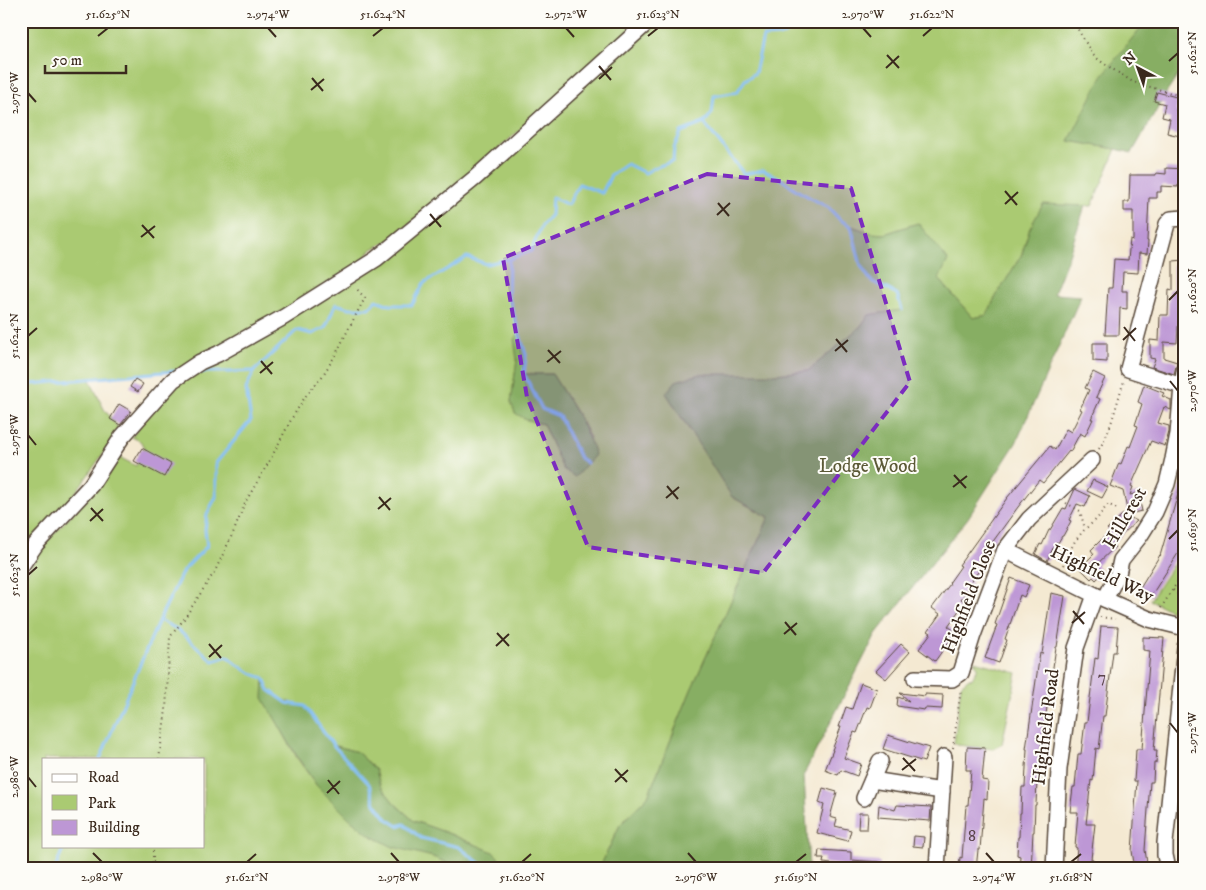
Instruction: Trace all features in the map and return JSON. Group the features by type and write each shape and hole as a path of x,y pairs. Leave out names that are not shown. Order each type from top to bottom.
{"street":[{"path":"21,566 36,544 91,485 122,437 173,380 200,362 284,317 376,259 475,178 650,21"},
{"path":"1182,386 1128,369 1167,224 1171,219 1185,218"},
{"name":"Hillcrest","path":"1100,597 1118,574 1121,560 1140,536 1155,512 1167,484 1178,434 1185,367"},
{"name":"Highfield Close","path":"915,678 952,679 961,673 973,635 1005,550 1029,519 1092,460"},
{"name":"Highfield Way","path":"1005,550 1149,619 1185,628"},
{"name":"Highfield Road","path":"1054,869 1059,769 1076,648 1100,597"},
{"path":"1168,869 1165,843 1185,647"},
{"path":"937,869 944,757"},
{"path":"864,798 880,761"},
{"path":"872,780 942,790"}],"path":[{"path":"1074,21 1093,55 1103,63 1134,82 1185,97"},
{"path":"159,758 166,710 170,637 215,571 246,501 292,418 307,394 322,378 335,356 365,298 348,276"},
{"path":"1092,460 1104,440 1113,418 1128,369"},
{"path":"1053,496 1080,511 1085,529"},
{"path":"1058,576 1075,541 1085,529 1097,520 1108,504 1118,509"},
{"path":"1173,590 1185,600"},
{"path":"944,757 954,748 961,684 958,675"},
{"path":"153,848 153,869"}],"highlighted area":[{"path":"707,174 851,188 910,382 763,573 588,547 527,397 503,258"}],"green space":[{"path":"21,21 639,21 565,92 391,240 372,249 361,262 294,304 179,371 89,378 104,409 120,430 68,503 21,555 21,313 23,254 21,242"},
{"path":"655,21 1146,21 1128,45 1069,141 1116,149 1092,206 1043,205 1029,230 1022,254 987,315 973,318 939,279 918,223 884,234 871,233 852,226 871,281 897,294 902,310 869,315 860,327 808,371 775,374 732,497 769,517 691,690 648,796 620,825 599,869 509,869 493,852 414,821 394,803 380,785 376,770 357,752 333,745 305,706 292,703 276,695 264,679 264,698 297,758 317,786 370,835 393,846 433,857 461,869 21,869 21,583 46,542 74,512 119,457 136,466 145,447 140,441 132,437 148,414 192,371 355,279","holes":["526,355 524,374 552,374 590,438 563,469 543,424 527,420 511,402 517,360"]},
{"path":"1146,21 1185,21 1185,65 1132,153 1069,141 1102,76"},
{"name":"Lodge Wood","path":"1043,204 1085,206 1054,294 1081,296 1016,443 968,518 876,634 804,774 809,869 599,869 620,825 648,796 691,690 769,517 732,497 666,393 676,381 700,374 775,374 808,371 860,327 869,315 901,310 897,294 871,281 861,266 851,226 871,233 884,234 918,223 948,260 939,279 973,318 987,315 1022,254 1029,230"},
{"path":"520,332 526,355 524,374 552,374 587,433 595,455 575,477 563,469 543,424 527,420 515,413 511,402 517,360 514,339"},
{"path":"1185,547 1185,606 1175,613 1150,600"},
{"path":"974,661 1017,673 1002,744 993,749 957,745 954,743 961,685 969,678 972,679 978,667"},
{"path":"264,678 269,690 287,703 305,706 333,745 357,752 376,770 380,785 394,803 414,821 493,852 509,869 461,869 433,857 393,847 370,835 349,818 317,786 298,758 263,698"}],"building":[{"path":"1157,92 1180,98 1176,111 1185,113 1185,118 1180,136 1167,133 1170,119 1162,117 1165,104 1154,101"},
{"path":"1166,168 1185,169 1185,185 1178,185 1178,187 1161,186 1161,192 1157,192 1157,198 1149,198 1147,254 1139,253 1138,273 1123,272 1122,291 1127,291 1127,309 1120,308 1119,335 1105,335 1108,288 1112,288 1114,259 1128,260 1130,239 1133,240 1133,211 1124,211 1124,202 1129,202 1130,175 1166,174"},
{"path":"1185,260 1184,312 1179,311 1177,343 1164,342 1164,358 1177,362 1174,374 1152,367 1155,359 1150,358 1150,340 1159,341 1160,315 1168,315 1169,289 1173,290 1173,261"},
{"path":"1093,343 1107,343 1107,362 1093,361"},
{"path":"1093,372 1105,378 1096,397 1100,399 1085,436 1080,433 1070,452 1043,483 1039,480 978,562 983,565 961,599 965,602 948,626 956,632 935,661 919,649 931,633 928,631 940,614 932,608 950,584 961,566 959,565 1007,498 1050,446 1055,450 1066,429 1071,432 1082,410 1080,409 1089,390 1085,388"},
{"path":"135,379 143,384 138,392 130,387"},
{"path":"1144,385 1164,393 1162,396 1171,400 1171,410 1164,407 1158,423 1169,426 1169,432 1165,446 1151,441 1131,486 1133,487 1130,495 1138,493 1142,511 1128,514 1123,491 1110,486 1119,463 1121,464 1128,446 1130,447 1138,426 1135,425 1142,404 1138,402"},
{"path":"119,404 131,411 120,425 110,419"},
{"path":"142,448 171,464 164,477 134,461"},
{"path":"1093,480 1108,487 1102,498 1087,491"},
{"path":"1182,480 1185,481 1185,536 1182,547 1151,596 1139,589 1160,556"},
{"path":"1075,489 1090,496 1085,507 1077,504 1069,520 1071,521 1058,543 1056,542 1047,561 1035,554 1063,508 1066,509"},
{"path":"1123,514 1137,521 1112,544 1115,547 1096,565 1100,569 1098,571 1102,574 1096,580 1093,577 1091,579 1080,568 1094,554 1091,550 1110,531 1107,529"},
{"path":"1011,578 1029,585 1024,597 1020,595 999,663 985,658"},
{"path":"1051,593 1065,596 1039,761 1041,761 1040,779 1037,779 1031,869 1019,869 1020,856 1017,855 1018,837 1022,787 1025,787 1026,749"},
{"path":"1101,626 1118,627 1116,652 1113,652 1099,749 1096,748 1086,824 1095,824 1091,859 1093,859 1092,869 1075,869 1078,812 1070,812 1073,787 1075,787 1078,754 1081,754 1085,722 1087,722 1095,658 1098,659"},
{"path":"1143,637 1164,638 1154,750 1157,750 1156,763 1154,763 1153,782 1150,782 1145,850 1148,869 1135,869 1132,851 1137,781 1134,781 1136,749 1142,749 1150,651 1143,650"},
{"path":"901,644 910,652 886,679 876,671"},
{"path":"861,683 877,689 870,708 867,707 857,733 854,732 844,758 861,764 857,776 841,770 838,775 825,770 841,727 839,727 846,707 852,709"},
{"path":"900,693 925,696 925,694 943,695 942,709 925,708 924,710 897,706 898,697 909,701"},
{"path":"888,735 929,748 924,762 883,749"},
{"path":"967,747 985,748 982,780 988,781 987,799 984,798 980,850 978,850 976,869 959,869 960,857 962,858 971,770 966,770"},
{"path":"823,788 837,792 830,817 837,819 835,826 851,830 848,841 817,833 824,805 819,803"},
{"path":"879,805 895,810 897,805 931,807 930,821 878,817"},
{"path":"859,813 868,813 867,829 858,829"},
{"path":"914,836 924,837 923,847 913,846"},
{"path":"819,850 851,852 851,860 880,862 880,869 841,868 841,865 823,863 824,858 818,858"}],"waterway":[{"path":"100,758 159,620 183,571 207,546 205,530 207,514 216,497 216,463 251,420 246,389 254,371 297,330 312,334 325,328 336,304 349,308 369,308 376,300 390,305 412,305 424,283 467,257 486,264 509,259 531,251 542,225 551,215 552,197 568,205 579,184 602,193 611,175 627,164 645,173 673,161 674,148 681,132 704,123 712,113 714,96 737,92 745,80 755,73 763,37 781,36 807,21"},
{"path":"704,123 744,174 763,170 778,177 798,191 829,208 840,220 851,226 861,266 871,281 897,294 902,310"},
{"path":"509,259 508,295 526,355 524,374 542,409 559,416 580,458 587,463"},
{"path":"21,385 175,371"},
{"path":"197,372 253,371"},
{"path":"159,620 177,629 213,661 227,656 244,669 264,678 269,690 287,703 305,706 333,745 369,784 375,803 387,819 398,826 404,824 421,838 459,847 487,869"},
{"path":"55,869 63,848"}]}
